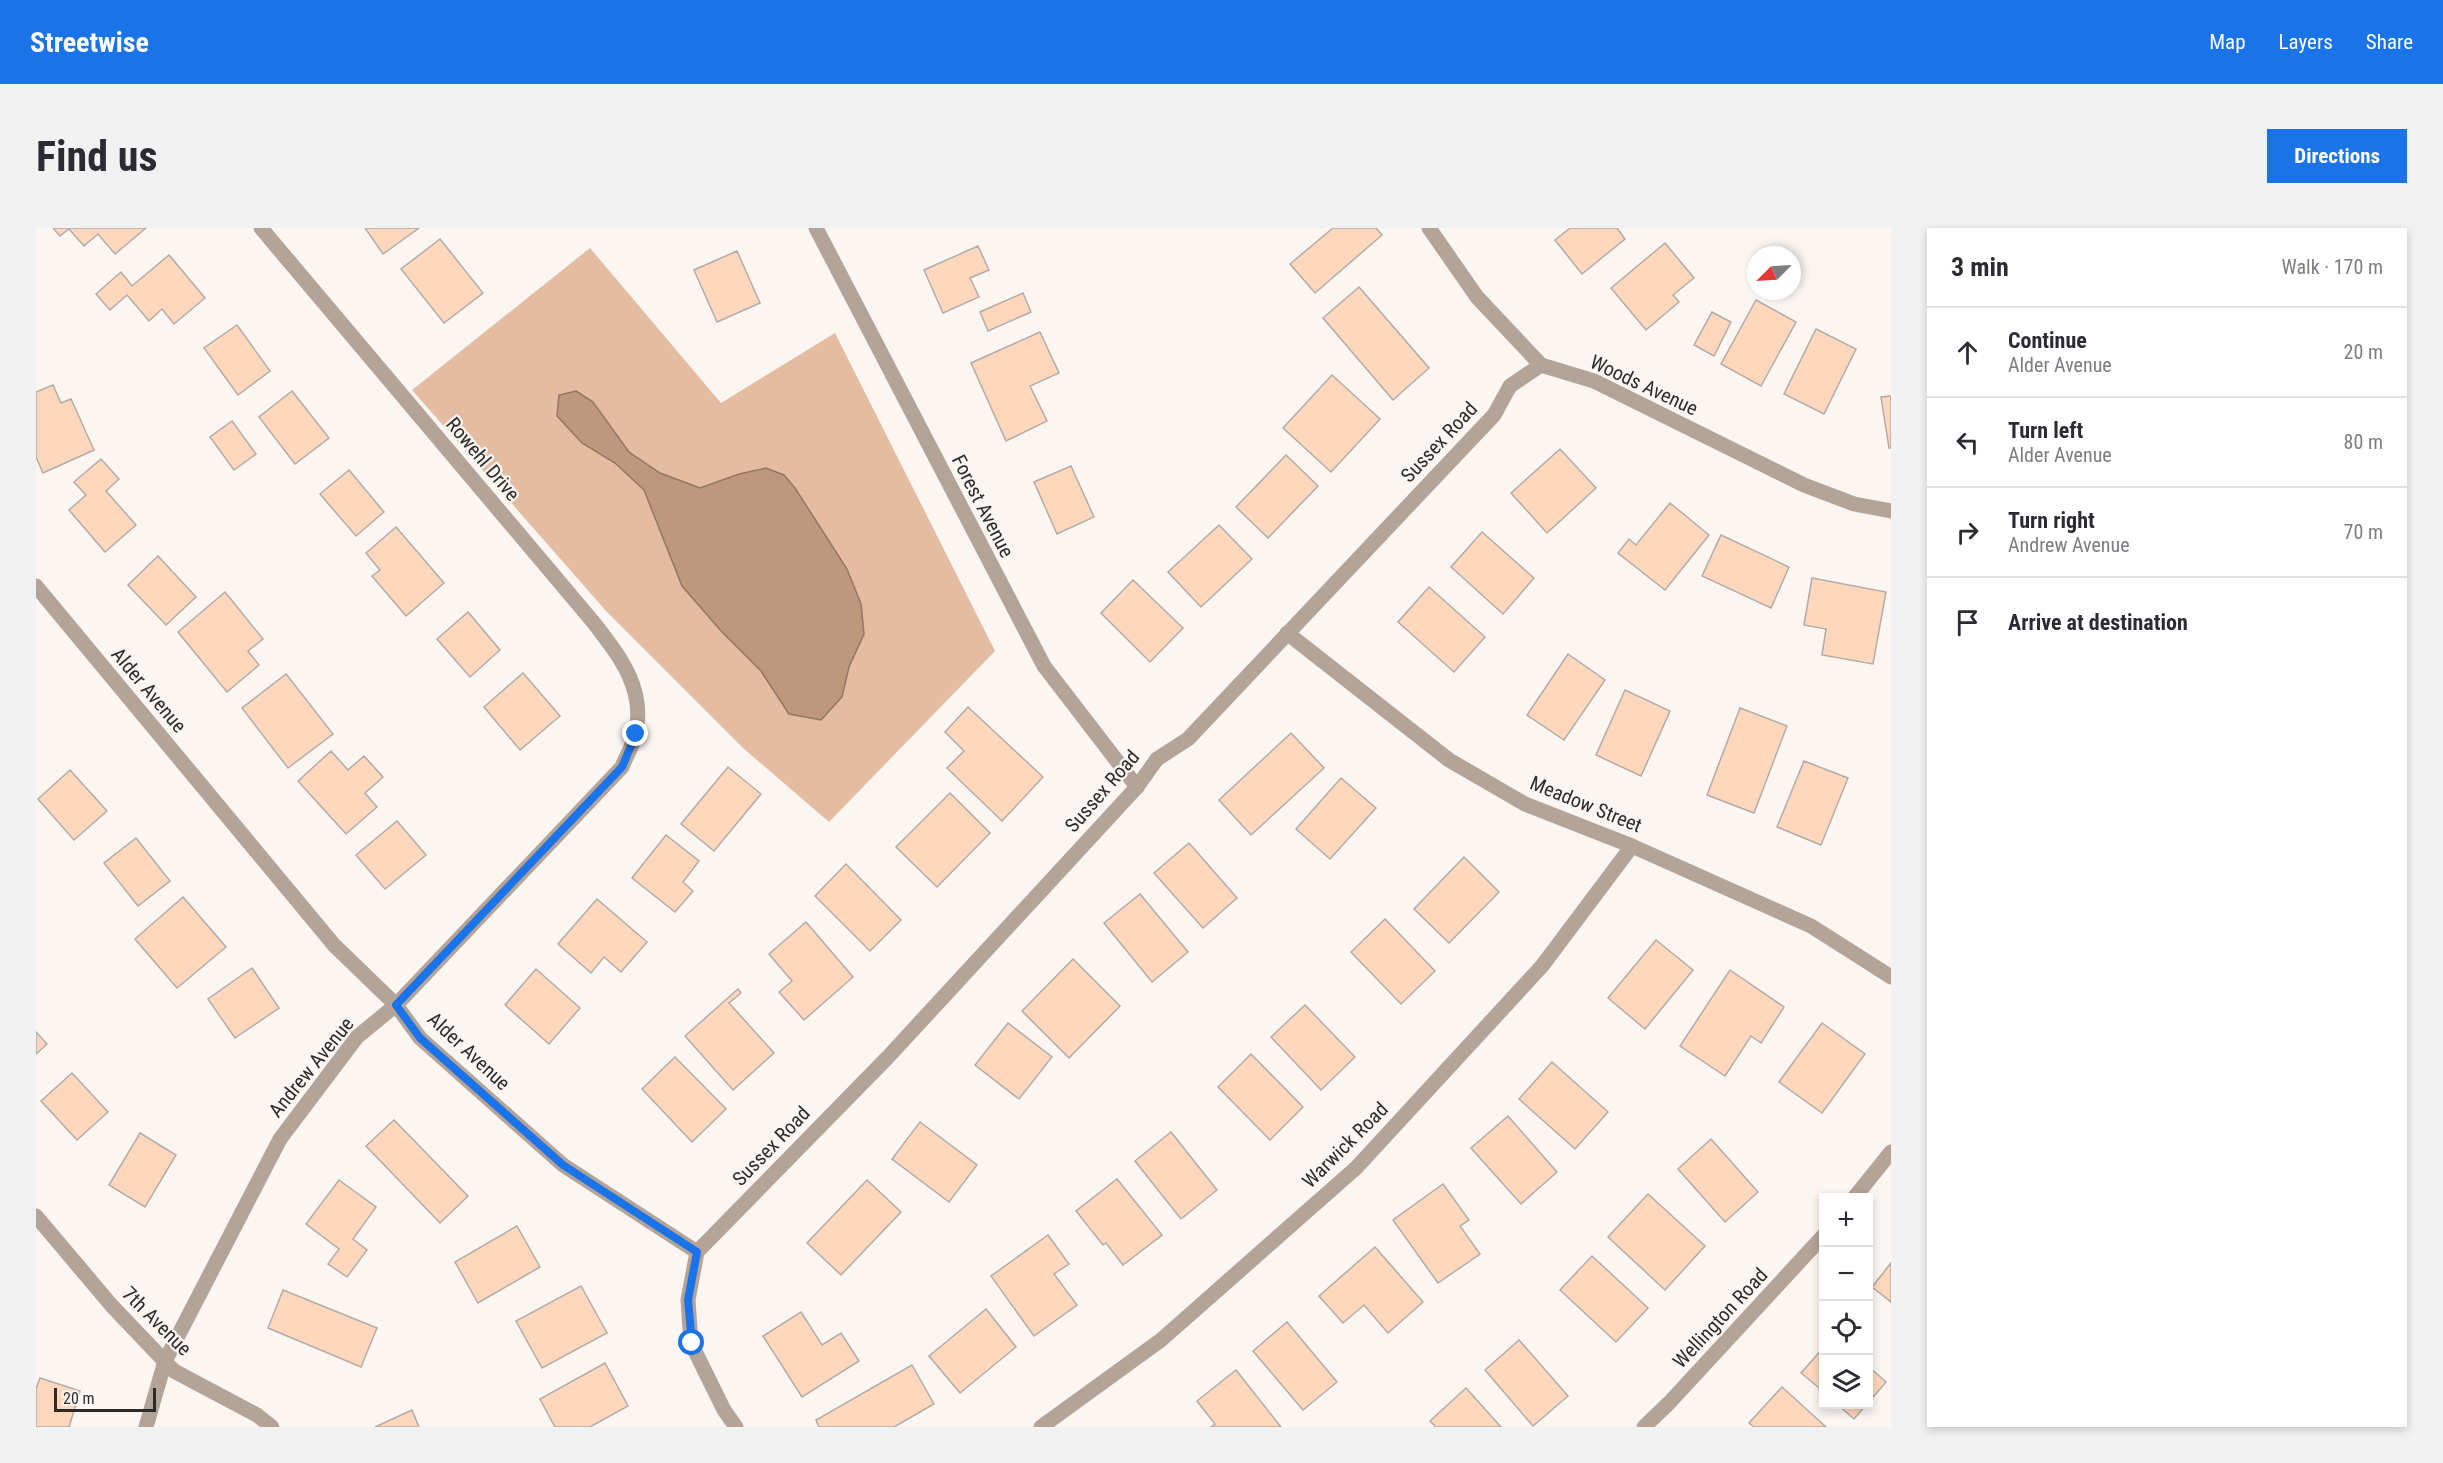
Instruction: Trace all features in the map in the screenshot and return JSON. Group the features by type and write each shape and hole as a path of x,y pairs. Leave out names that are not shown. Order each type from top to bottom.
{"street":[{"name":"Rowehl Drive","path":"261,228 594,623 621,659 634,684 639,706 636,734"},
{"name":"Forest Avenue","path":"816,228 1044,666 1137,788"},
{"path":"1429,228 1477,297 1540,365"},
{"name":"Sussex Road","path":"697,1252 888,1057 1137,788 1157,759 1188,739 1494,415 1510,386 1540,365"},
{"name":"Woods Avenue","path":"1540,365 1594,381 1804,485 1854,504 1891,511"},
{"name":"Alder Avenue","path":"36,586 334,945 396,1005 420,1038 563,1165 697,1252"},
{"name":"Meadow Street","path":"1287,633 1449,760 1525,804 1632,846 1811,926 1891,976"},
{"name":"Andrew Avenue","path":"146,1427 165,1361 280,1139 357,1037 396,1005 622,767 636,734"},
{"name":"Warwick Road","path":"1041,1427 1161,1340 1356,1168 1542,966 1632,846"},
{"path":"1857,1193 1891,1152"},
{"name":"7th Avenue","path":"36,1216 112,1306 174,1371 257,1415 272,1427"},
{"name":"Wellington Road","path":"1644,1427 1686,1386 1819,1240"},
{"path":"697,1252 688,1300 692,1343 724,1410 736,1427"}],"shaded area":[{"path":"590,248 721,403 835,333 995,651 829,822 743,748 607,612 412,390"},
{"path":"576,391 593,402 629,452 660,473 700,488 739,474 766,468 784,475 795,488 847,569 861,604 864,634 849,667 842,697 821,720 789,714 761,671 722,632 682,586 644,490 615,463 582,443 557,416 559,395"}],"building":[{"path":"53,228 146,228 115,254 98,234 84,246 69,229 60,236"},
{"path":"365,228 419,228 383,254"},
{"path":"1333,228 1376,228 1382,235 1315,293 1290,264"},
{"path":"1570,228 1617,228 1625,239 1582,274 1555,240"},
{"path":"440,239 483,293 444,323 401,269"},
{"path":"1665,243 1694,278 1673,295 1679,302 1646,330 1611,288"},
{"path":"978,246 989,270 970,278 979,297 943,313 924,270"},
{"path":"737,251 760,303 717,322 694,270"},
{"path":"169,255 205,298 174,324 162,309 149,321 127,295 110,310 96,294 121,272 132,286"},
{"path":"1359,287 1429,368 1393,400 1323,318"},
{"path":"1023,293 1031,312 988,331 980,312"},
{"path":"1756,300 1796,322 1761,386 1721,364"},
{"path":"1712,312 1731,322 1714,356 1694,345"},
{"path":"237,325 270,371 238,395 204,348"},
{"path":"1816,329 1856,349 1824,414 1784,394"},
{"path":"1040,332 1059,373 1030,386 1047,421 1006,441 971,363"},
{"path":"1332,375 1380,419 1331,472 1283,428"},
{"path":"53,385 61,403 71,399 94,450 43,473 36,457 36,392"},
{"path":"292,391 329,438 295,464 259,417"},
{"path":"1891,396 1891,448 1889,448 1881,397"},
{"path":"232,421 256,454 234,470 210,437"},
{"path":"1560,449 1596,488 1547,533 1511,493"},
{"path":"1286,455 1318,486 1268,538 1236,507"},
{"path":"101,459 119,479 106,491 136,525 105,552 69,510 86,495 74,482"},
{"path":"1071,466 1094,517 1057,534 1034,482"},
{"path":"349,470 384,512 356,536 320,494"},
{"path":"1670,503 1709,535 1665,590 1618,553 1629,539 1636,545"},
{"path":"1219,525 1252,559 1201,607 1168,572"},
{"path":"396,527 444,583 406,616 372,576 380,570 366,553"},
{"path":"1482,532 1534,578 1503,614 1451,567"},
{"path":"1721,535 1789,567 1771,608 1702,576"},
{"path":"158,556 196,597 166,625 128,585"},
{"path":"1812,578 1886,592 1873,664 1822,655 1826,629 1804,625"},
{"path":"1133,580 1183,628 1150,662 1101,613"},
{"path":"1429,587 1485,637 1454,672 1398,622"},
{"path":"225,592 263,639 248,651 259,665 227,692 178,632"},
{"path":"468,612 500,650 470,677 437,639"},
{"path":"1568,654 1605,680 1564,740 1527,715"},
{"path":"523,673 560,716 520,750 484,707"},
{"path":"286,674 333,734 288,768 242,708"},
{"path":"1625,690 1670,711 1641,776 1596,755"},
{"path":"968,707 1043,777 1002,821 947,768 964,751 945,732"},
{"path":"1740,708 1787,726 1754,813 1707,795"},
{"path":"1291,733 1324,768 1251,835 1219,800"},
{"path":"331,751 348,770 364,756 383,777 365,793 377,807 346,834 298,781"},
{"path":"1804,761 1848,778 1821,845 1777,827"},
{"path":"728,767 761,794 714,851 681,824"},
{"path":"70,770 107,811 74,840 38,799"},
{"path":"1341,778 1376,808 1330,859 1296,829"},
{"path":"950,793 990,833 937,887 896,847"},
{"path":"397,821 426,855 385,889 356,855"},
{"path":"666,835 699,861 683,882 693,891 675,912 632,878"},
{"path":"136,838 170,881 138,906 104,863"},
{"path":"1189,843 1237,898 1203,928 1154,873"},
{"path":"1464,857 1499,892 1449,943 1414,909"},
{"path":"846,864 901,920 870,951 815,896"},
{"path":"1140,894 1188,952 1152,982 1104,923"},
{"path":"183,897 226,947 177,988 135,939"},
{"path":"597,899 647,942 621,972 604,957 591,973 558,944"},
{"path":"1385,919 1435,971 1401,1004 1351,952"},
{"path":"806,922 853,977 804,1020 779,992 792,981 769,954"},
{"path":"1656,940 1693,970 1645,1029 1608,998"},
{"path":"1073,959 1120,1006 1069,1058 1022,1011"},
{"path":"252,968 279,1008 235,1038 208,999"},
{"path":"536,969 580,1008 549,1044 505,1005"},
{"path":"1730,970 1784,1007 1761,1043 1751,1036 1725,1076 1680,1046"},
{"path":"738,989 741,993 729,1003 774,1053 733,1090 685,1036"},
{"path":"1305,1005 1355,1057 1321,1090 1271,1037"},
{"path":"1008,1023 1052,1057 1019,1099 975,1065"},
{"path":"1822,1023 1865,1054 1822,1113 1779,1082"},
{"path":"36,1032 47,1044 36,1054"},
{"path":"1251,1054 1303,1107 1270,1140 1218,1087"},
{"path":"675,1057 726,1109 692,1142 642,1089"},
{"path":"1552,1062 1608,1112 1575,1149 1519,1099"},
{"path":"72,1073 108,1112 77,1140 41,1101"},
{"path":"1508,1116 1557,1172 1521,1204 1471,1148"},
{"path":"394,1120 468,1196 440,1223 366,1146"},
{"path":"920,1122 977,1165 949,1202 892,1159"},
{"path":"1171,1132 1217,1190 1181,1219 1135,1161"},
{"path":"140,1133 176,1155 145,1207 109,1185"},
{"path":"1711,1139 1758,1192 1725,1222 1678,1169"},
{"path":"1117,1179 1162,1235 1123,1265 1106,1243 1103,1245 1076,1211"},
{"path":"339,1180 376,1207 353,1239 367,1250 347,1277 328,1264 339,1249 306,1224"},
{"path":"867,1180 901,1212 841,1275 807,1243"},
{"path":"1443,1184 1469,1220 1460,1226 1480,1254 1438,1283 1393,1220"},
{"path":"1648,1194 1705,1246 1665,1290 1608,1237"},
{"path":"517,1226 540,1267 478,1303 455,1262"},
{"path":"1048,1235 1069,1264 1054,1274 1077,1305 1034,1336 991,1276"},
{"path":"1375,1247 1423,1302 1388,1333 1364,1305 1343,1323 1319,1296"},
{"path":"1592,1256 1648,1308 1616,1342 1560,1290"},
{"path":"1891,1263 1891,1302 1873,1286"},
{"path":"581,1286 607,1333 542,1368 516,1321"},
{"path":"283,1290 377,1328 361,1367 268,1328"},
{"path":"986,1309 1016,1347 960,1393 929,1356"},
{"path":"801,1312 822,1345 841,1333 859,1361 802,1397 763,1336"},
{"path":"1287,1322 1337,1382 1303,1410 1253,1351"},
{"path":"1519,1340 1568,1396 1533,1426 1485,1370"},
{"path":"1819,1353 1819,1388 1801,1373"},
{"path":"605,1363 628,1406 590,1427 555,1427 540,1399"},
{"path":"912,1365 934,1404 894,1427 819,1427 816,1420"},
{"path":"1236,1370 1281,1427 1211,1427 1215,1424 1197,1401"},
{"path":"1873,1370 1886,1382 1873,1397"},
{"path":"40,1378 80,1391 69,1427 36,1427 36,1389"},
{"path":"1782,1387 1826,1427 1754,1427 1749,1423"},
{"path":"1466,1388 1501,1427 1436,1427 1430,1421"},
{"path":"1843,1409 1863,1409 1854,1419"},
{"path":"412,1410 419,1427 375,1427"}],"route":[{"path":"636,734 622,767 396,1005 420,1038 563,1165 697,1252 688,1300 692,1343"}]}
